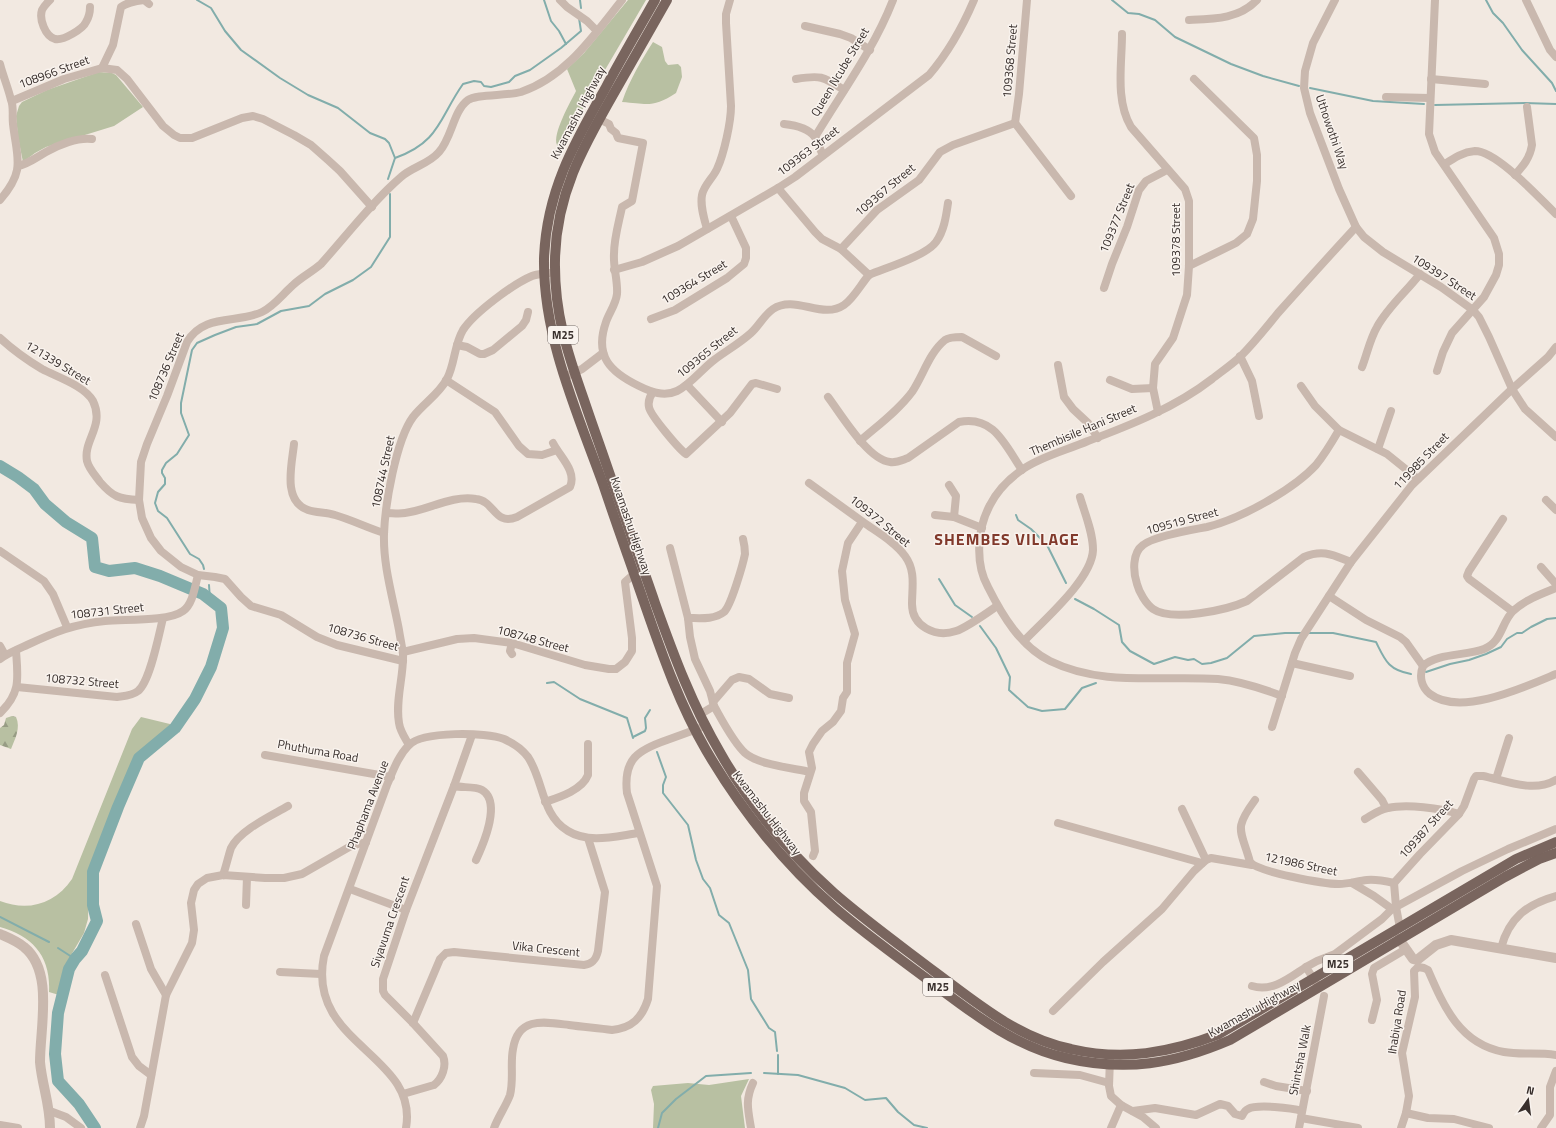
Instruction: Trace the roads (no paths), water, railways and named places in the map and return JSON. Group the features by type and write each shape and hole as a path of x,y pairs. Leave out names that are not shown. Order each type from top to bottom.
{"main road":[{"name":"Kwamashu Highway","path":"655,0 579,134 567,158 555,190 546,231 544,274 549,322 570,374 679,670 699,714 704,746 730,788 760,830 791,865 833,906 855,925 973,1007 1002,1033 1018,1042 1063,1058 1087,1063 1110,1060 1152,1064 1174,1060 1198,1053 1230,1040 1400,928 1503,866 1556,842"},
{"name":"Kwamashu Highway","path":"667,0 586,142 567,186 558,222 555,290 570,374 634,574 670,676 700,728"},
{"name":"Kwamashu Highway","path":"1316,983 1399,939 1523,866 1556,853"}],"street":[{"path":"50,0 43,9 41,18 47,33 57,39 63,38 84,25 88,17 90,7"},
{"path":"102,68 112,45 121,7 126,4 144,0 149,4"},
{"path":"560,0 567,7 587,20 597,31"},
{"name":"108736 Street","path":"403,661 350,649 326,641 281,615 251,606 240,597 225,579 198,575 181,567 161,552 142,518 139,500 140,471 143,454 180,361 192,334 197,329 227,319 255,315 270,307 291,286 314,271 402,176 428,161 440,152 445,145 459,110 467,100 472,97 479,96 514,94 532,87 561,69 570,62 622,0"},
{"path":"707,229 702,206 702,197 705,188 718,168 731,117 726,23 726,14 730,0"},
{"name":"Queen Ncube Street","path":"815,137 870,50 893,0"},
{"name":"109363 Street","path":"614,270 659,255 731,216 778,188 823,155 928,75 942,59 969,13 974,0"},
{"name":"109368 Street","path":"1015,123 1027,0"},
{"path":"1189,20 1226,17 1247,9 1257,0"},
{"name":"Uthowothi Way","path":"1335,0 1312,43 1304,71 1304,88 1310,113 1339,189 1356,227"},
{"path":"1435,0 1428,134 1435,152 1491,232 1499,254 1499,265 1496,275 1484,297 1452,333 1443,352 1437,371"},
{"path":"1526,0 1550,50 1556,57"},
{"path":"805,26 851,38 870,50"},
{"name":"109378 Street","path":"1122,34 1121,97 1123,111 1131,127 1184,189 1189,201 1189,266 1187,295 1173,338 1155,364 1152,388 1158,412"},
{"path":"0,64 6,87 12,101 13,123 18,156 18,166 14,181 0,200"},
{"name":"108966 Street","path":"12,101 64,79 102,68 113,69 120,72 163,126 174,135 180,138 192,138 242,118 253,116 263,119 289,132 324,156 340,170 372,207"},
{"path":"796,78 814,76 821,77 829,80 844,90"},
{"path":"1189,266 1236,243 1247,234 1254,219 1257,181 1257,155 1254,138 1194,79"},
{"path":"1431,79 1485,84"},
{"path":"1386,97 1430,98"},
{"path":"1515,176 1528,158 1532,145 1527,107"},
{"path":"570,374 582,369 603,353 603,335 606,321 616,299 617,292 614,270 614,246 622,207 632,201 643,143 618,138 616,132 610,129 609,124 599,119"},
{"path":"1015,123 1071,196"},
{"name":"109367 Street","path":"842,249 877,210 919,180 936,156 943,150 1015,123"},
{"path":"784,124 800,127 815,137 823,155"},
{"path":"18,166 27,163 48,150 84,139 92,139"},
{"path":"1444,164 1461,154 1476,151 1491,156 1556,214"},
{"name":"109377 Street","path":"1104,288 1139,190 1146,181 1167,170"},
{"path":"778,188 815,232 822,238 842,249 869,275 909,258 933,245 940,235 945,222 948,203"},
{"name":"109364 Street","path":"651,319 675,310 727,278 744,264 746,258 746,248 731,216"},
{"name":"109397 Street","path":"1356,227 1364,237 1383,252 1420,274 1473,310 1479,317 1489,336 1512,389 1525,409 1556,437"},
{"name":"Thembisile Hani Street","path":"1282,696 1246,684 1218,679 1116,678 1090,675 1051,662 1038,655 1012,628 997,606 985,583 979,551 982,528 989,506 996,496 1004,486 1022,470 1034,462 1098,438 1158,412 1210,381 1240,356 1356,227"},
{"name":"108744 Street","path":"409,745 402,733 398,716 403,652 390,584 384,533 394,466 404,431 413,416 446,380 463,330 476,316 522,281 535,275 555,273"},
{"path":"1362,367 1371,339 1379,323 1388,310 1409,289 1420,274"},
{"name":"109365 Street","path":"603,353 608,363 617,373 653,392 670,393 687,385 714,360 750,334 773,309 783,305 793,304 825,310 837,308 850,300 869,275"},
{"path":"457,346 467,347 480,354 488,353 522,326 526,320 528,312"},
{"path":"860,441 912,392 931,358 945,340 962,337 972,341 996,356"},
{"name":"121339 Street","path":"0,338 27,360 77,387 90,397 97,417 95,429 87,454 89,466 112,495 126,500 139,500"},
{"name":"119985 Street","path":"1272,726 1292,664 1302,639 1351,562 1418,479 1555,350"},
{"path":"1240,356 1255,389 1259,416"},
{"path":"1058,366 1064,397 1072,409 1088,423 1098,438"},
{"path":"386,513 404,513 446,501 471,498 484,501 503,519 511,519 534,509 570,488 572,483 570,472 555,446 537,456 528,454 524,451 495,412 446,380"},
{"path":"1110,380 1132,389 1152,388"},
{"path":"653,392 649,402 650,410 683,451 687,453 702,438 722,422 752,384 756,383 777,389"},
{"path":"687,385 722,422"},
{"path":"1301,386 1315,406 1340,430 1378,449 1418,479"},
{"path":"828,397 860,441 881,460 899,462 915,454 959,422 969,420 986,423 994,430 1022,470"},
{"path":"1378,449 1391,411"},
{"name":"109519 Street","path":"1340,430 1315,466 1290,487 1236,518 1226,522 1146,542 1139,548 1136,554 1134,568 1137,586 1147,603 1153,609 1161,613 1172,615 1208,612 1243,603 1304,557 1313,553 1328,553 1351,562"},
{"path":"294,444 291,472 292,494 293,498 300,505 308,510 335,515 384,533"},
{"name":"109372 Street","path":"808,483 891,542 905,556 912,571 912,612 918,622 925,628 940,632 956,631 997,606"},
{"path":"949,485 956,496 954,517"},
{"path":"1024,641 1066,598 1088,569 1092,558 1093,544 1080,497"},
{"path":"1546,500 1556,510"},
{"path":"935,514 954,517 982,528"},
{"path":"1503,519 1467,576 1512,611"},
{"path":"813,856 815,851 811,812 804,801 804,793 812,768 812,759 809,752 822,731 833,722 841,711 843,698 847,692 847,663 855,634 845,600 842,571 844,559 852,535 862,522"},
{"path":"688,618 707,618 720,614 726,610 745,554 743,539"},
{"path":"670,548 688,618 690,637 695,659 710,691 713,704 737,744 750,756 766,762 810,772"},
{"path":"0,551 44,581 53,594 67,627"},
{"path":"1542,567 1556,584"},
{"name":"108748 Street","path":"403,652 467,638 489,639 512,643 585,665 609,669 620,667 632,651 633,641 625,582 634,574"},
{"name":"108731 Street","path":"2,657 67,627 104,621 163,618 182,612 186,609 192,597 198,575"},
{"path":"1556,588 1538,595 1512,611 1494,644 1484,649 1432,660 1423,666 1420,672 1422,683 1427,692 1438,699 1451,702 1472,702 1493,697 1556,674"},
{"path":"1329,596 1366,620 1400,637 1406,642 1423,666"},
{"name":"108732 Street","path":"17,687 106,696 127,696 133,694 141,688 147,676 163,618"},
{"path":"512,643 510,651 512,654"},
{"path":"0,646 2,657"},
{"path":"0,713 14,696 17,687 16,651"},
{"path":"1292,664 1350,676"},
{"path":"699,714 713,704 732,680 739,677 749,679 770,694 789,698"},
{"path":"494,1128 510,1093 513,1079 512,1050 515,1038 524,1027 538,1022 549,1022 620,1029 629,1026 641,1016 648,1000 658,893 652,867 639,833 627,793 626,780 628,769 640,751 649,746 700,728"},
{"path":"409,745 416,741 435,735 472,735 503,739 521,749 529,758 549,812 555,820 567,830 588,838 639,833"},
{"name":"Siyavuma Crescent","path":"403,1094 434,1085 440,1080 444,1064 443,1056 413,1023 389,1000 383,991 385,973 406,910 472,735"},
{"path":"1496,779 1509,738"},
{"path":"545,802 562,796 587,778 588,744"},
{"name":"Phaphama Avenue","path":"406,1128 407,1110 403,1094 394,1078 348,1033 332,1012 324,993 321,974 324,956 391,776 400,757 409,745"},
{"name":"Phuthuma Road","path":"265,755 391,776"},
{"path":"1358,772 1382,800 1386,808"},
{"name":"109387 Street","path":"1394,883 1459,814 1464,806 1476,776 1483,776 1530,787 1544,786 1556,780"},
{"path":"454,786 482,790 491,806 488,827 476,860"},
{"name":"121986 Street","path":"1255,800 1244,815 1240,827 1240,835 1252,865 1269,871 1323,882 1341,884 1376,880 1394,883"},
{"path":"223,875 231,849 238,838 288,806"},
{"path":"1365,819 1386,808 1398,806 1430,808 1459,814"},
{"path":"1182,809 1204,861"},
{"path":"1058,823 1204,861"},
{"path":"1252,986 1263,988 1272,987 1281,983 1306,967 1337,952 1382,919 1394,908 1462,871 1534,837 1556,829"},
{"name":"Vika Crescent","path":"413,1023 440,959 446,953 454,952 584,965 590,964 595,960 598,951 605,892 588,838"},
{"path":"140,1128 144,1116 166,995 192,943 194,930 191,903 194,890 198,884 207,878 223,875 246,878 284,878 302,874 351,846 366,842"},
{"path":"1495,855 1503,866"},
{"path":"1053,1011 1109,956 1162,909 1204,861 1211,858 1252,865"},
{"path":"246,878 246,905"},
{"path":"1352,883 1394,908"},
{"path":"1394,883 1394,908 1400,928"},
{"path":"350,888 406,910"},
{"path":"1501,948 1508,928 1518,916 1530,906 1546,898 1556,896"},
{"path":"136,924 151,968 166,995"},
{"path":"0,934 18,942 25,948 35,959 40,970 43,988 40,1062 41,1074 50,1111 50,1128"},
{"path":"1399,939 1413,959 1418,960 1436,945 1451,940 1556,958"},
{"path":"1372,1020 1377,1000 1372,974 1374,968 1406,949"},
{"path":"1306,967 1316,983"},
{"name":"Ihabiya Road","path":"1401,1128 1406,1113 1409,1093 1402,1053 1415,997 1414,971 1418,968 1428,970 1445,1008 1453,1020 1472,1039 1485,1046 1506,1052 1556,1055"},
{"path":"280,972 321,974"},
{"path":"105,975 132,1057 139,1066 151,1075"},
{"name":"Shintsha Walk","path":"1299,1128 1324,996"},
{"path":"1110,1060 1109,1083 1111,1096 1121,1105 1133,1111 1156,1128"},
{"path":"1540,1128 1550,1115 1553,1103 1551,1086 1556,1071"},
{"path":"1034,1073 1080,1076 1109,1083"},
{"path":"1264,1082 1276,1086 1307,1091"},
{"path":"751,1128 747,1100 748,1093 753,1083"},
{"path":"1133,1111 1155,1108 1196,1115 1220,1104 1228,1106 1236,1114 1242,1116 1246,1110 1251,1108 1290,1108 1302,1115 1358,1128"},
{"path":"1111,1128 1121,1105"},
{"path":"50,1111 66,1117 81,1128"},
{"path":"1406,1113 1428,1118 1454,1119 1489,1128"},
{"path":"0,1125 18,1128"}],"waterway":[{"path":"197,0 211,8 225,31 241,50 280,78 308,95 338,108 370,133 385,139 389,143 395,158 388,179"},
{"path":"544,0 551,21 559,31 566,44"},
{"path":"580,0 581,8"},
{"path":"1112,0 1128,13 1139,14 1155,20 1175,37 1231,64 1263,76 1299,86"},
{"path":"1486,0 1493,13 1503,23 1522,50 1552,83 1556,91"},
{"path":"395,158 410,152 430,137 463,84 474,81 481,82 484,86 491,87 509,82 515,76 530,70 561,48 581,31 579,18"},
{"path":"1310,88 1373,101 1424,104"},
{"path":"1435,105 1525,103 1556,104"},
{"path":"204,569 199,559 190,554 167,518 158,511 155,503 158,492 165,484 165,478 162,470 166,463 177,454 189,435 181,413 181,403 192,350 197,343 236,327 257,324 281,311 309,306 325,294 353,280 371,267 390,237 390,194"},
{"path":"0,466 34,489 45,504 66,522 92,538 95,567 109,571 135,568 160,576 203,594 221,608 223,628 211,667 195,699 175,728 139,758 118,807 93,872 93,905 97,921 82,951 69,969 58,1013 55,1054 58,1081 79,1104 95,1128"},
{"path":"1016,515 1018,520 1031,529 1047,545 1066,583"},
{"path":"939,579 955,605 972,617"},
{"path":"209,585 210,600"},
{"path":"1075,599 1119,625 1122,642 1130,651 1154,664 1175,657 1188,660 1194,659 1202,664 1211,663 1227,658 1254,636 1303,633"},
{"path":"1426,672 1486,654 1501,647 1507,639 1517,633 1522,633 1547,619 1556,618"},
{"path":"980,626 996,648 1010,677 1009,690 1028,707 1042,711 1065,709 1082,688 1096,683"},
{"path":"1307,633 1333,633 1376,642 1385,659 1392,667 1411,674"},
{"path":"547,683 554,682 580,699 627,718 633,738"},
{"path":"633,737 645,731 645,718 650,710"},
{"path":"657,752 666,777 663,785 663,793 688,825 696,860 703,879 710,888 719,915 729,923 748,970 751,999 769,1028 775,1032 777,1051"},
{"path":"0,917 49,942"},
{"path":"58,948 75,959"},
{"path":"778,1055 778,1074"},
{"path":"658,1128 662,1113 676,1099 706,1076 751,1073"},
{"path":"764,1073 798,1075 845,1088 865,1100 886,1098 898,1112 914,1125 927,1128"}],"district":[{"name":"SHEMBES VILLAGE","path":"1007,539"}]}
